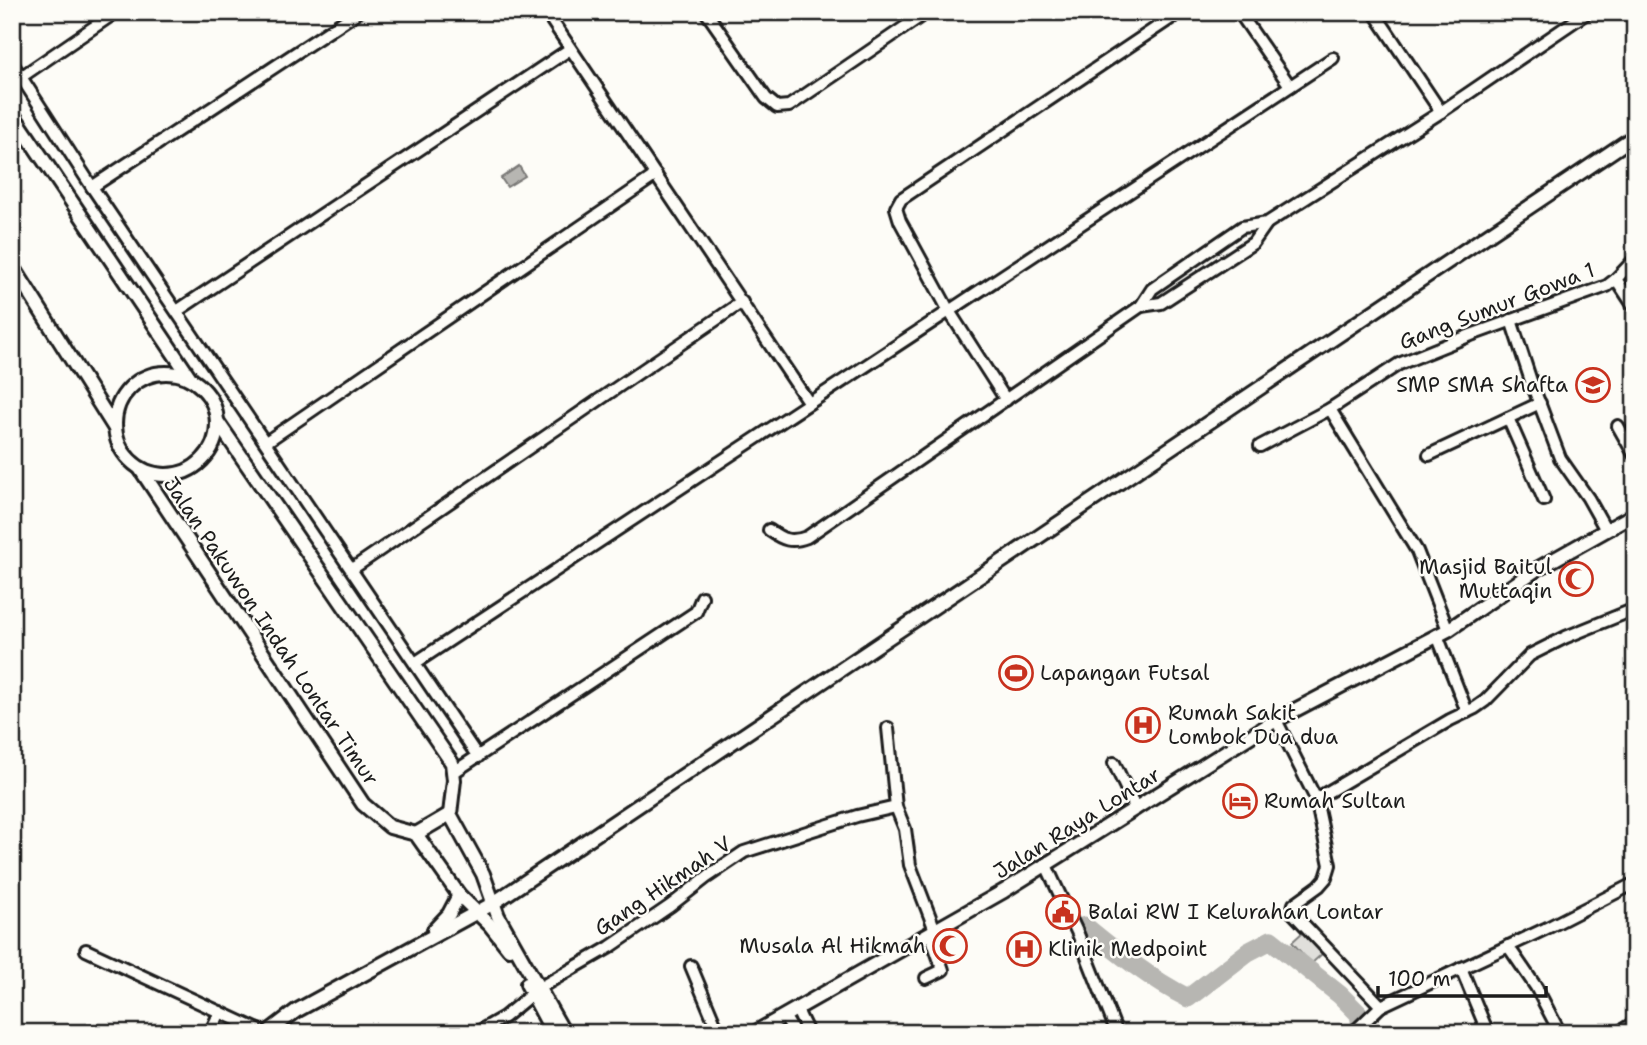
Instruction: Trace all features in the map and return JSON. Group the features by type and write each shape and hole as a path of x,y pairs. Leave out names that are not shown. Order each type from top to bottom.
{"street":[{"path":"21,77 116,12"},
{"path":"92,187 358,12"},
{"path":"546,12 809,402"},
{"path":"706,12 766,98 777,107 789,106 928,12"},
{"path":"1006,400 948,311 900,221 896,208 901,199 1180,12"},
{"path":"1239,12 1290,86"},
{"path":"1374,12 1441,112"},
{"path":"1141,306 1161,303 1254,243 1268,223 1441,112 1588,12"},
{"path":"177,311 570,48"},
{"path":"415,663 1333,58"},
{"path":"12,63 92,187 478,757"},
{"path":"12,113 191,379 210,396 217,421 457,770 696,612 702,597"},
{"path":"86,950 220,1012 270,1031 296,1011 492,904 1635,135"},
{"path":"265,442 656,174"},
{"path":"769,530 782,539 794,542 807,537 1141,306 1152,289 1242,227 1268,223"},
{"name":"Gang Sumur Gowa 1","path":"1260,446 1330,409 1399,364 1607,286 1635,259"},
{"path":"12,265 114,427 122,452 141,470 164,475 187,471 200,463 210,451 216,436 217,421"},
{"path":"1616,279 1635,308"},
{"path":"352,569 742,302"},
{"path":"1511,320 1560,458 1606,530"},
{"path":"114,427 119,404 133,384 147,376 163,372 191,379"},
{"path":"1429,455 1541,403"},
{"path":"1330,409 1417,551 1467,712"},
{"path":"1508,418 1544,500"},
{"path":"1618,426 1635,456"},
{"name":"Jalan Pakuwon Indah Lontar Timur","path":"141,470 363,804 390,827 416,835"},
{"name":"Jalan Raya Lontar","path":"754,1033 1046,865 1276,720 1442,633 1537,569 1635,514"},
{"path":"1316,799 1485,701 1530,655 1635,609"},
{"path":"1276,720 1316,799 1330,865 1319,886 1294,904 1291,910 1381,1006"},
{"path":"888,728 896,807 905,829 910,865 943,970 926,978"},
{"path":"452,763 454,780 450,814 483,874 492,904 536,991 553,1033"},
{"path":"1114,763 1136,810"},
{"name":"Gang Hikmah V","path":"476,1033 504,1017 536,991 610,947 744,852 857,816 896,807"},
{"path":"450,814 416,835 459,895 501,937 564,1033"},
{"path":"1046,865 1079,934 1117,1033"},
{"path":"1353,1033 1381,1006 1635,883"},
{"path":"427,938 449,915 459,895"},
{"path":"1508,946 1536,987 1560,1033"},
{"path":"691,966 719,1033"},
{"path":"1461,968 1488,1033"},
{"path":"210,1033 220,1012"},
{"path":"791,1013 794,1033"},
{"path":"791,1013 808,1033"},
{"path":"1618,1033 1635,1021"}],"shaded area":[{"path":"519,166 525,176 507,187 501,178"},
{"path":"1304,931 1323,953 1311,964 1292,942"}],"waterway":[{"path":"1085,926 1147,974 1188,998 1248,952 1271,940 1340,995 1359,1014 1362,1033"}],"place":[{"name":"SMP SMA Shafta","path":"1593,385"},
{"name":"Masjid Baitul Muttaqin","path":"1576,579"},
{"name":"Lapangan Futsal","path":"1016,673"},
{"name":"Rumah Sakit Lombok Dua dua","path":"1143,725"},
{"name":"Rumah Sultan","path":"1240,801"},
{"name":"Balai RW I Kelurahan Lontar","path":"1063,912"},
{"name":"Musala Al Hikmah","path":"950,946"},
{"name":"Klinik Medpoint","path":"1024,949"}]}
